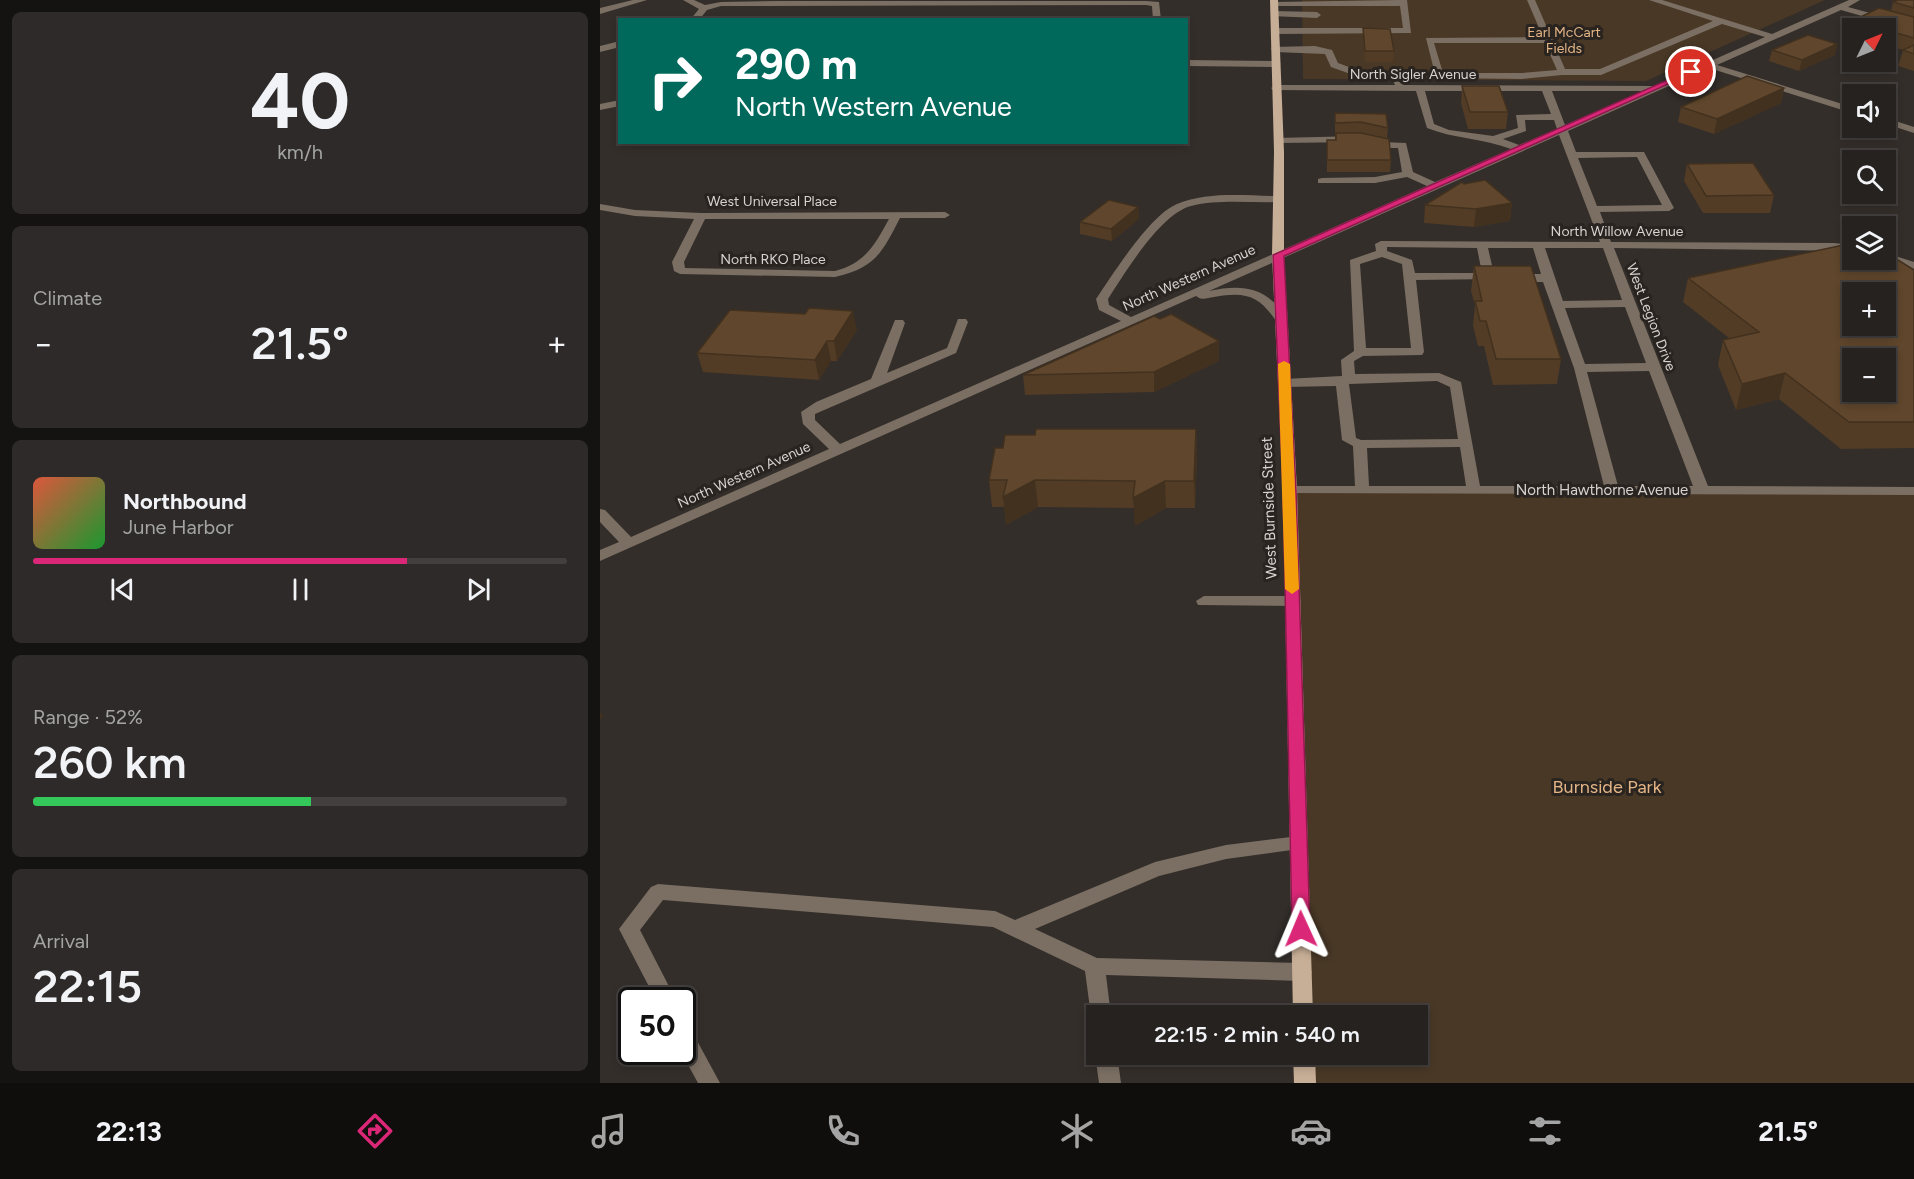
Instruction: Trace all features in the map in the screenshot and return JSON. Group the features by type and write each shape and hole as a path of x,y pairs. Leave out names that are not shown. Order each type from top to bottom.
{"main road":[{"name":"West Burnside Street","path":"1274,6 1279,140 1278,255 1290,490 1303,1005"},
{"path":"1304,1065 1305,1083"}],"street":[{"path":"600,11 643,0"},
{"path":"687,0 704,8"},
{"path":"779,3 790,0"},
{"path":"1531,0 1572,88"},
{"path":"1653,0 1773,37"},
{"name":"North Western Avenue","path":"600,556 1856,0"},
{"path":"696,18 704,8 718,2 1156,4 1157,18"},
{"path":"1274,6 1403,2 1408,31 1275,31"},
{"path":"1316,4 1319,31"},
{"path":"1274,6 1317,15"},
{"path":"1840,7 1914,27"},
{"path":"1548,40 1429,40 1439,76 1522,76 1564,72 1601,72 1721,21"},
{"path":"600,49 618,44"},
{"path":"1275,49 1315,49 1329,52 1334,65 1356,73 1396,75 1400,88"},
{"path":"1188,63 1276,64"},
{"path":"1708,65 1842,107"},
{"name":"North Sigler Avenue","path":"1276,88 1657,88"},
{"path":"1420,88 1430,126 1447,133 1494,139 1519,149"},
{"name":"West Legion Drive","path":"1546,88 1702,490"},
{"path":"600,107 618,103"},
{"path":"1494,139 1523,129 1519,117 1557,117"},
{"path":"1896,124 1914,129"},
{"path":"1279,140 1361,140 1382,145 1402,145 1408,174"},
{"path":"1572,154 1640,154 1669,208 1594,209"},
{"path":"1322,181 1375,180 1408,174 1436,186"},
{"path":"1130,321 1103,307 1102,299 1128,261 1170,211 1181,205 1200,202 1279,199"},
{"name":"West Universal Place","path":"600,207 635,213 701,216 945,215"},
{"name":"North RKO Place","path":"701,216 678,262 680,271 835,274 855,271 871,260 896,216"},
{"path":"1482,245 1489,277"},
{"name":"North Willow Avenue","path":"1360,352 1353,262 1381,248 1482,245 1842,247"},
{"path":"1538,245 1580,368 1612,490"},
{"path":"1381,248 1408,262 1418,352 1360,352 1347,360 1349,440 1360,444 1466,443"},
{"path":"1896,260 1914,266"},
{"path":"1409,276 1548,278"},
{"path":"1150,311 1221,292 1243,291 1260,296 1275,305 1282,321"},
{"path":"1558,305 1630,303"},
{"path":"877,381 899,322"},
{"path":"838,450 808,421 808,412 952,350 962,322"},
{"path":"1580,368 1654,367"},
{"path":"1285,383 1439,378 1456,386 1474,490"},
{"path":"1360,444 1362,490"},
{"name":"North Hawthorne Avenue","path":"1290,490 1914,491"},
{"path":"600,513 629,543"},
{"path":"1204,601 1293,601"},
{"path":"1016,928 1155,869 1226,852 1299,843"},
{"path":"659,987 629,929 658,892 995,919 1095,966 1302,972"},
{"path":"1095,966 1100,1005"},
{"path":"696,1058 709,1083"},
{"path":"1108,1065 1110,1083"}],"green space":[{"name":"Earl McCart Fields","path":"1302,0 1825,0 1646,81 1303,79"},
{"name":"Burnside Park","path":"1290,490 1914,491 1914,1083 1305,1083 1304,1065 1428,1065 1428,1005 1303,1005"}],"building":[{"path":"1914,0 1914,8 1893,2"},
{"path":"1879,8 1914,17 1914,38 1896,33 1896,18 1858,18"},
{"path":"1363,28 1390,29 1394,51 1365,51"},
{"path":"1808,35 1837,44 1802,60 1772,50"},
{"path":"1914,45 1914,54 1903,50"},
{"path":"1747,76 1784,88 1717,119 1681,107"},
{"path":"1462,86 1499,86 1508,112 1470,112"},
{"path":"1335,113 1386,114 1388,128 1361,122 1335,123"},
{"path":"1336,133 1361,133 1389,139 1391,160 1327,160 1327,140 1336,140"},
{"path":"1753,163 1774,195 1706,196 1687,164"},
{"path":"1485,180 1512,203 1476,209 1425,205 1462,182 1464,184"},
{"path":"1109,200 1138,207 1111,229 1080,222"},
{"path":"1842,245 1842,270 1896,270 1896,259 1914,270 1914,422 1849,422 1785,373 1742,384 1723,340 1759,332 1688,278"},
{"path":"1474,266 1531,266 1561,359 1496,359 1486,321 1480,321 1475,301 1482,301"},
{"path":"809,308 853,311 834,341 827,341 815,360 697,353 730,310 805,314"},
{"path":"1171,314 1219,341 1154,372 1023,375 1154,316 1160,319"},
{"path":"1036,429 1196,429 1194,481 1165,481 1133,498 1135,481 1035,480 1003,497 1007,480 989,480 995,448 1003,448 1005,435 1035,435"}],"slow traffic":[{"path":"1284,364 1292,589"}],"route":[{"path":"1301,929 1290,490 1278,255 1691,72"}]}
